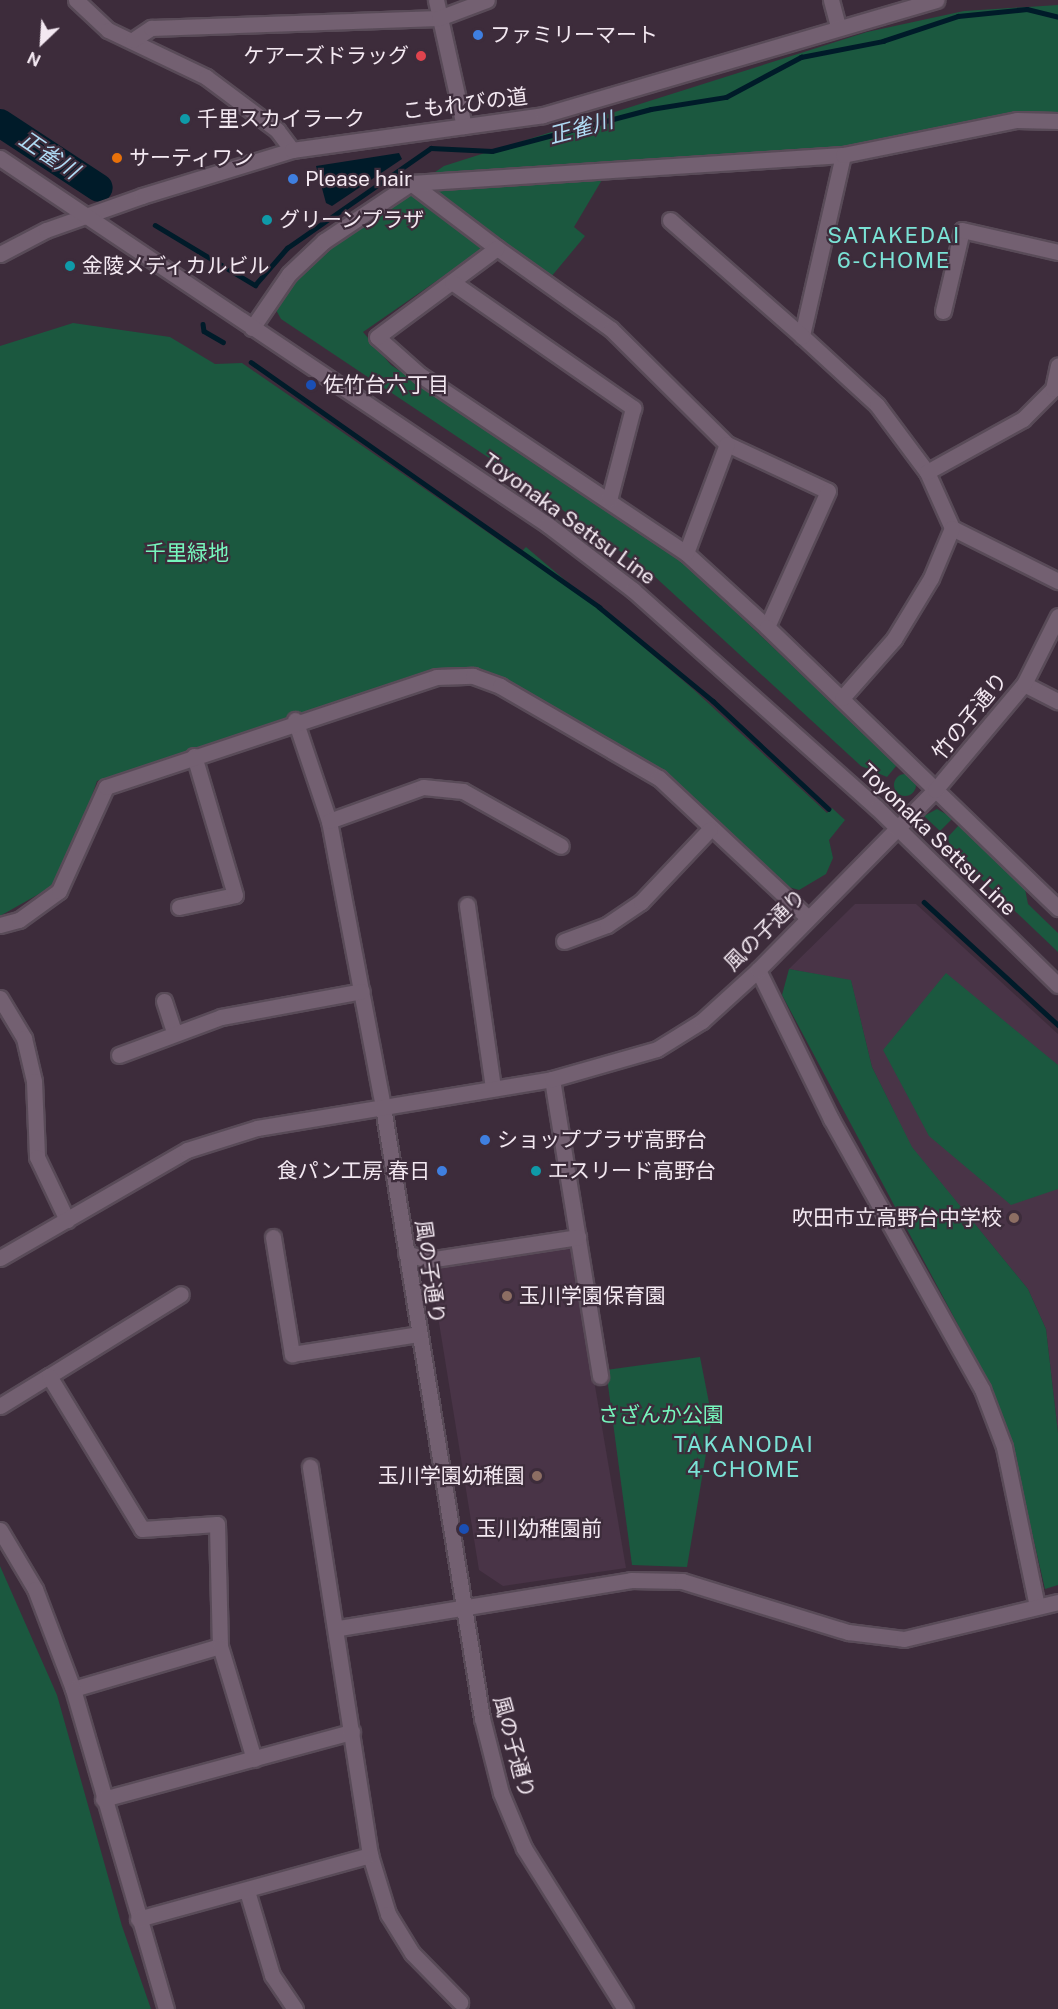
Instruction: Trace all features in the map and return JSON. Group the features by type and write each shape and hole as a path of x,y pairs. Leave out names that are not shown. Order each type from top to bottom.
{"street":[{"path":"76,0 108,30 134,40 206,77 278,130 292,150"},
{"path":"436,0 464,126"},
{"path":"134,40 151,28 440,18 487,0"},
{"path":"831,0 838,26"},
{"name":"こもれびの道","path":"0,254 88,217 292,150 464,126 606,99 920,1 937,0"},
{"path":"252,328 290,274 324,242 411,183 843,155 1017,120 1058,121"},
{"path":"802,336 843,155"},
{"name":"Toyonaka Settsu Line","path":"0,158 548,525 633,590 897,830 1058,985"},
{"path":"411,183 496,248 612,329 727,444 828,491 767,627"},
{"path":"670,220 877,405 927,472 952,528 1058,581"},
{"path":"943,311 962,230 1058,252"},
{"path":"496,248 377,337 420,375 686,553 842,698 1058,908"},
{"path":"452,282 633,408 609,500"},
{"path":"927,472 1023,419 1055,390 1058,366"},
{"path":"686,553 727,444"},
{"path":"842,698 894,639 931,579 952,528"},
{"name":"竹の子通り","path":"897,830 935,790 1024,684 1058,616"},
{"path":"0,925 19,920 59,891 106,787 294,720 436,677 472,676 500,686 659,778 710,829 807,917"},
{"path":"1024,684 1058,701"},
{"path":"0,1258 188,1149 257,1128 383,1107 329,821 294,720"},
{"path":"179,906 235,895 194,756"},
{"path":"329,821 423,787 463,791 561,846"},
{"path":"564,941 607,925 640,902 710,829"},
{"name":"風の子通り","path":"625,2009 524,1848 501,1793 482,1718 383,1107 552,1079 657,1049 702,1021 758,970 807,917 897,830"},
{"path":"467,904 494,1088"},
{"path":"758,970 831,1119 982,1389 1004,1447 1036,1607"},
{"path":"120,1055 174,1032 221,1017 362,991"},
{"path":"0,998 24,1038 34,1081 38,1157 67,1220"},
{"path":"164,1002 174,1032"},
{"path":"552,1079 600,1376"},
{"path":"273,1237 292,1354 418,1334"},
{"path":"406,1253 428,1260 578,1237"},
{"path":"0,1406 181,1294"},
{"path":"49,1376 142,1529 216,1524 220,1646 254,1759"},
{"path":"310,1467 339,1628 370,1855 388,1914 412,1953 460,2002"},
{"path":"0,1530 35,1589 74,1689 102,1799 166,2009"},
{"path":"339,1628 631,1580 682,1581 848,1632 904,1639 1058,1602"},
{"path":"74,1689 220,1646"},
{"path":"102,1799 352,1732"},
{"path":"138,1919 247,1891 370,1855"},
{"path":"247,1891 272,1975 295,2009"}],"shaded area":[{"name":"吹田市立高野台中学校","path":"855,904 916,904 1058,1034 1058,1433 1046,1329 1028,1289 912,1148 872,1067 851,981 789,969"},
{"name":"玉川学園幼稚園","path":"571,1245 626,1568 503,1586 479,1570 430,1267"}],"green space":[{"path":"1058,5 1058,112 1018,112 842,148 612,163 574,227 585,236 551,277 497,239 363,332 391,365 679,558 897,765 887,777 861,766 653,575 510,472 281,319 276,310 298,274 323,249 444,166 867,32 964,11"},
{"name":"千里緑地","path":"73,323 170,337 215,364 242,363 519,554 526,547 694,690 827,813 832,808 845,820 829,840 833,858 826,874 799,890 782,885 659,772 510,684 472,668 433,669 97,781 78,837 53,886 0,916 0,346"},
{"path":"905,774 915,781 916,785 909,795 905,796 895,789 894,785 901,775"},
{"path":"937,809 953,818 940,831 924,816"},
{"path":"959,825 1025,889 1028,904 1058,933 1058,952 954,853 947,838"},
{"path":"789,969 851,980 872,1067 912,1147 1028,1289 1046,1329 1058,1433 1058,1585 1045,1589 1011,1442 989,1383 782,995"},
{"path":"946,973 1058,1065 1058,1189 1011,1205 929,1136 883,1050"},
{"name":"さざんか公園","path":"700,1357 712,1418 687,1567 632,1565 606,1370"},
{"path":"0,1566 57,1695 122,1926 151,2009 0,2009"}],"water":[{"path":"399,153 402,159 332,206 326,203 316,166"}],"waterway":[{"name":"正雀川","path":"155,225 255,285 287,248 431,148 492,151 651,109 726,97 801,57 883,41 958,16 1027,9 1058,17"},
{"name":"正雀川","path":"0,123 99,188"},
{"path":"203,324 204,331 223,342"},
{"path":"251,362 599,607 713,701 829,809"},
{"path":"924,902 1058,1025"}],"place":[{"name":"ファミリーマート","path":"478,35"},
{"name":"ケアーズドラッグ","path":"421,56"},
{"name":"千里スカイラーク","path":"185,119"},
{"name":"サーティワン","path":"117,158"},
{"name":"Please hair","path":"293,179"},
{"name":"グリーンプラザ","path":"267,220"},
{"name":"金陵メディカルビル","path":"70,266"},
{"name":"佐竹台六丁目","path":"311,385"},
{"name":"ショッププラザ高野台","path":"485,1140"},
{"name":"食パン工房 春日","path":"442,1171"},
{"name":"エスリード高野台","path":"536,1171"},
{"name":"吹田市立高野台中学校","path":"1014,1218"},
{"name":"玉川学園保育園","path":"507,1296"},
{"name":"玉川学園幼稚園","path":"537,1476"},
{"name":"玉川幼稚園前","path":"464,1529"}],"district":[{"name":"SATAKEDAI 6-CHOME","path":"894,248"},
{"name":"TAKANODAI 4-CHOME","path":"744,1456"}]}
